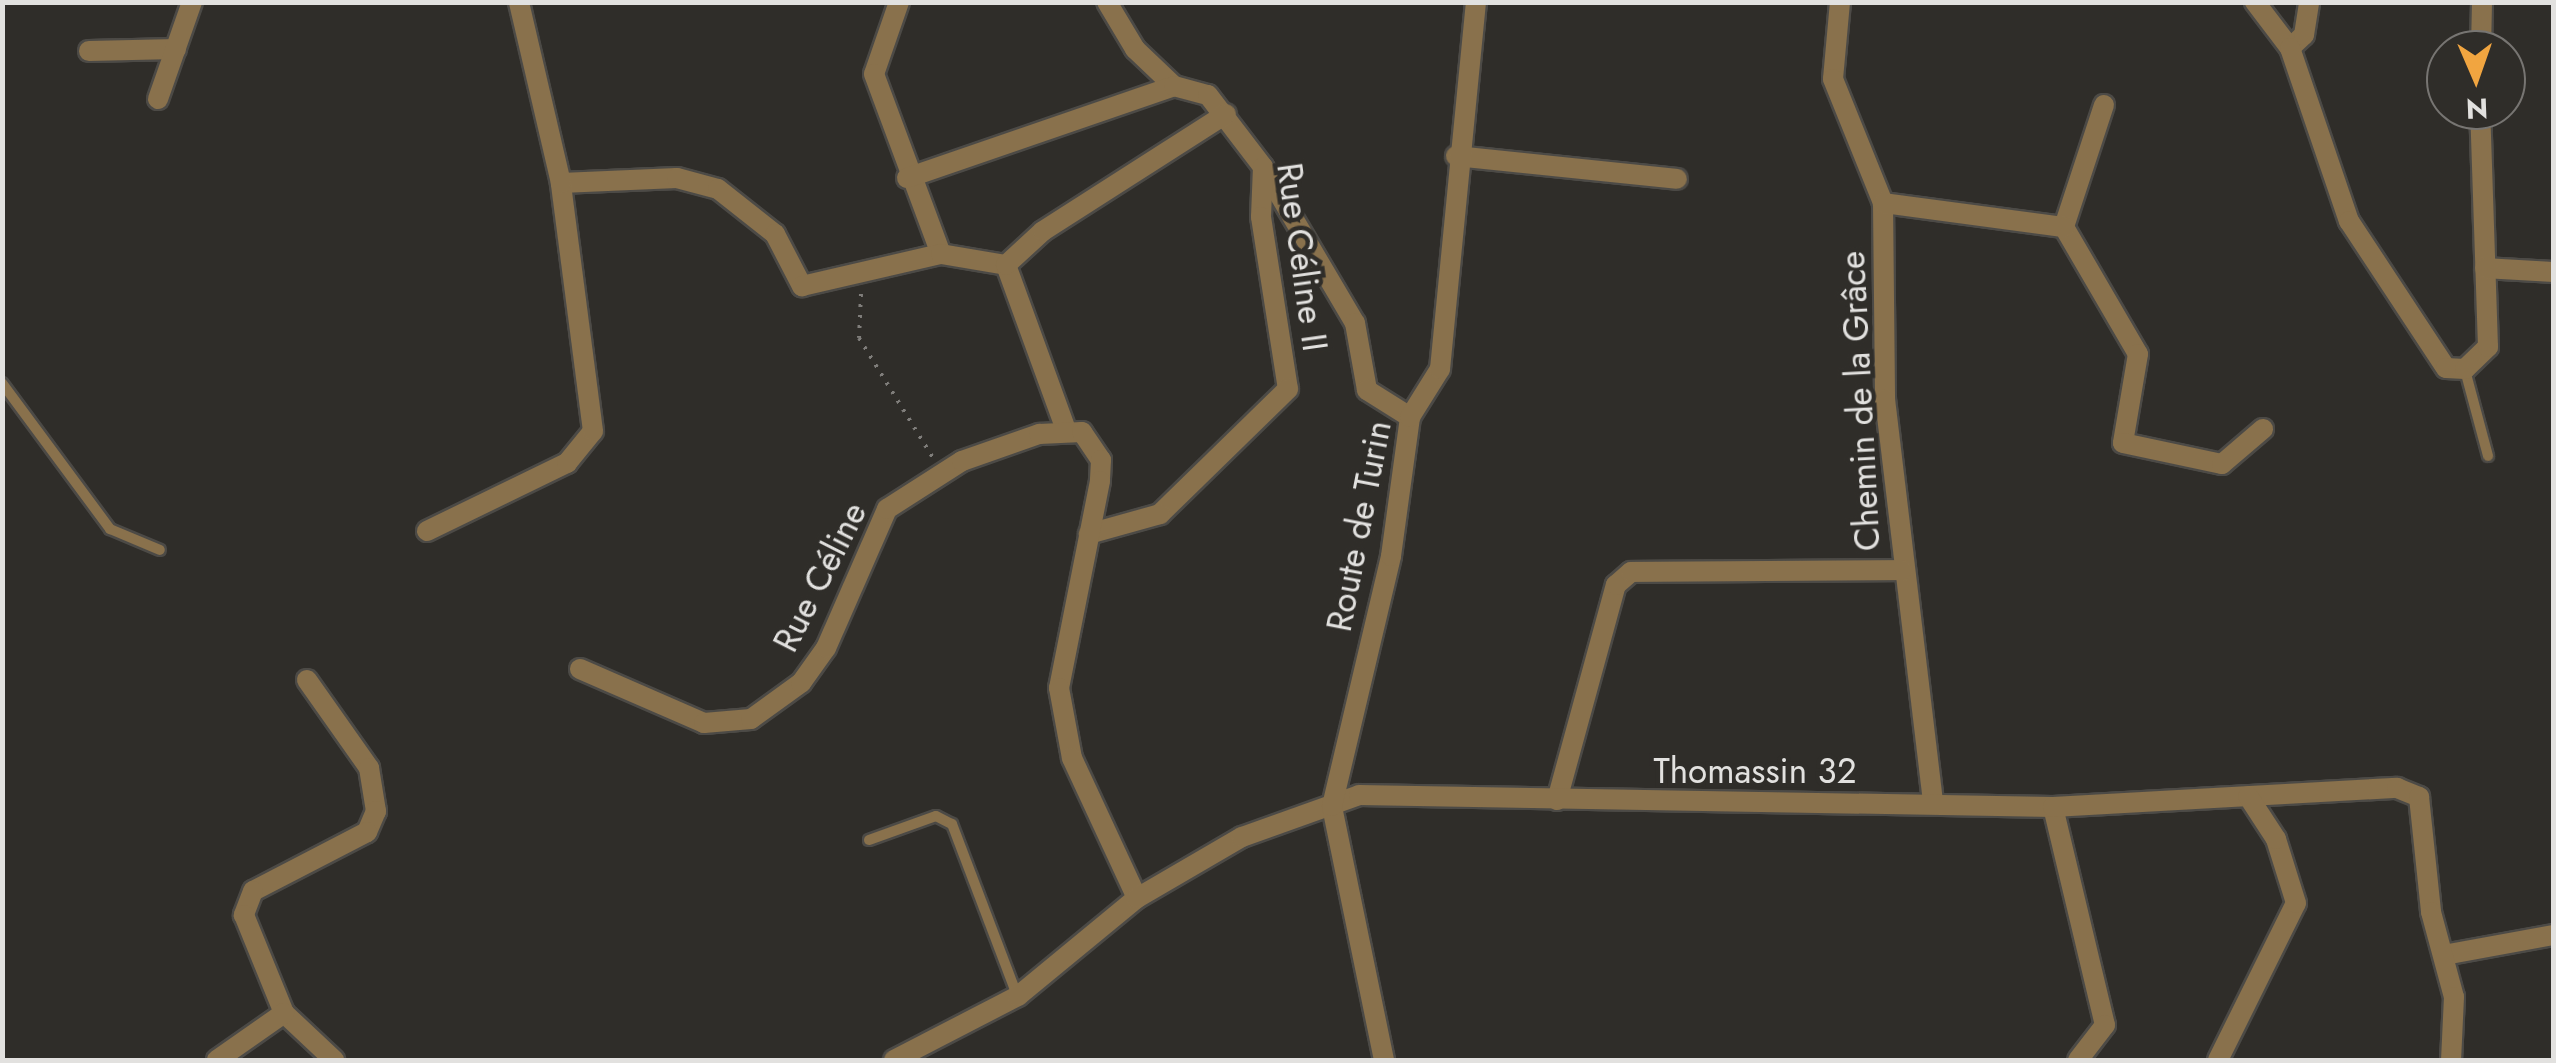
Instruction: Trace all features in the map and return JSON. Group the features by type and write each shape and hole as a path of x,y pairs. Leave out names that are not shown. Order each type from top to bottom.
{"street":[{"path":"158,99 192,2"},
{"path":"427,531 589,443 561,183 519,2"},
{"path":"899,2 874,74 907,178 941,254"},
{"name":"Rue Céline II","path":"1090,534 1160,514 1288,389 1261,217 1263,168 1208,95 1174,86 1135,49 1107,2"},
{"name":"Route de Turin","path":"1384,1060 1332,806 1391,556 1410,417 1440,369 1456,156 1476,2"},
{"name":"Chemin de la Grâce","path":"1840,2 1833,80 1883,204 1885,399 1902,570 1933,803"},
{"path":"2255,2 2290,48 2349,221 2430,353 2446,368 2464,369 2488,348 2481,130"},
{"path":"2290,48 2304,35 2309,2"},
{"path":"2481,30 2482,2"},
{"path":"89,51 176,50"},
{"path":"907,178 1174,86"},
{"path":"2104,105 2064,227 2138,354 2123,443 2222,464 2263,429"},
{"path":"1006,266 1042,230 1226,114"},
{"path":"1456,156 1677,179"},
{"path":"1263,168 1355,322 1367,390 1410,417"},
{"path":"561,183 677,178 718,190 775,234 802,286 941,254 1006,266"},
{"path":"1883,204 2064,227"},
{"path":"1006,266 1066,430 1082,432 1101,460 1058,688 1072,758 1137,898"},
{"path":"2485,268 2554,272"},
{"name":"Rue Céline","path":"580,669 704,723 751,720 801,683 826,648 887,510 941,470 1066,430"},
{"path":"1558,800 1616,585 1631,572 1902,570"},
{"path":"307,680 369,768 376,811 367,832 243,901 284,1013 334,1060"},
{"name":"Thomassin 32","path":"894,1060 1018,996 1137,898 1242,837 1332,806 1418,790 1558,800 2053,807 2397,788 2418,797 2430,912 2449,954"},
{"path":"2218,1060 2296,903 2276,839 2248,796"},
{"path":"2053,807 2105,1026 2078,1060"},
{"path":"2450,1060 2449,954 2554,935"},
{"path":"217,1060 284,1013"}],"lane":[{"path":"2464,369 2488,456"},
{"path":"2,383 110,529 160,550"},
{"path":"869,840 936,816 952,824 1018,996"}],"path":[{"path":"864,272 859,338 941,470"}]}
